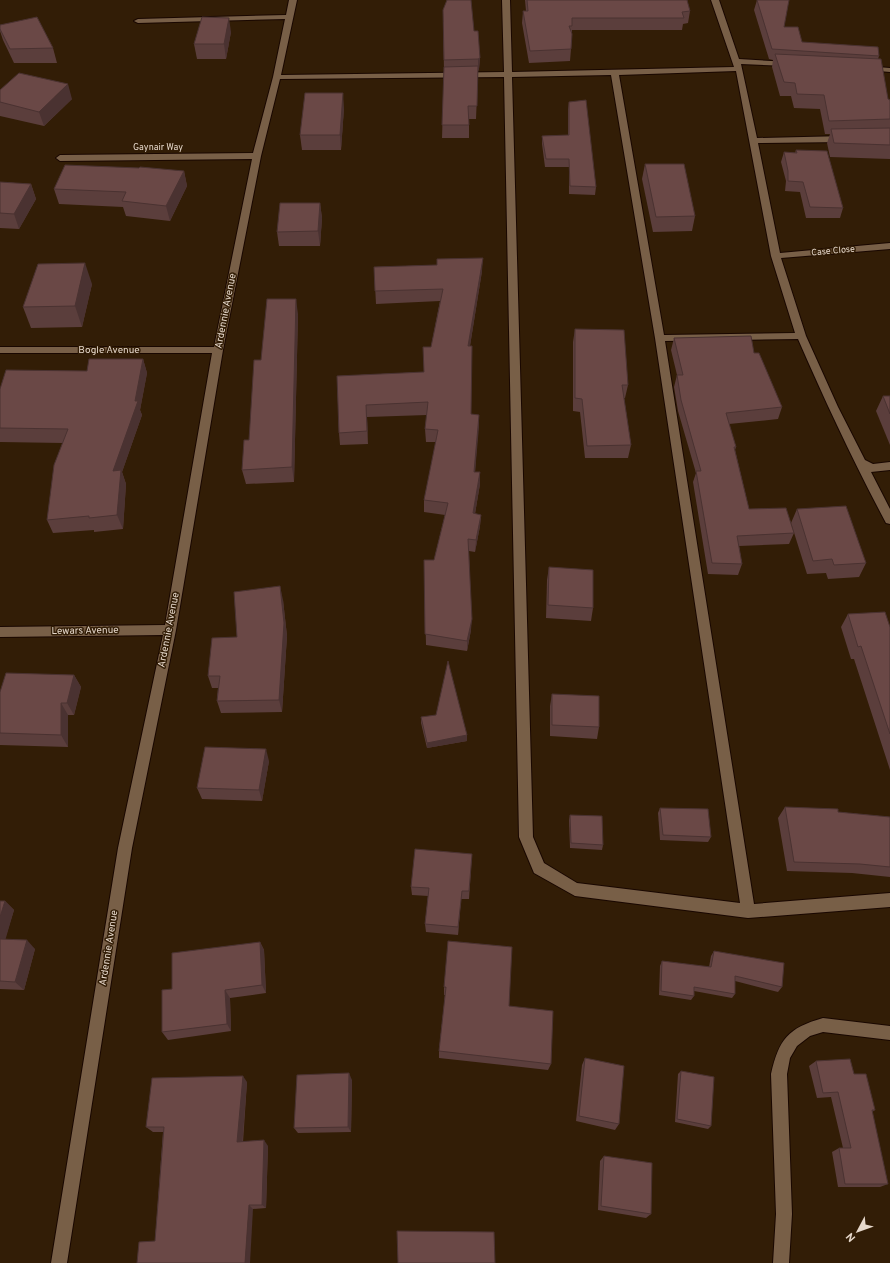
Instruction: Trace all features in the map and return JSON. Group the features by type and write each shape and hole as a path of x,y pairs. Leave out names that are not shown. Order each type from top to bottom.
{"street":[{"name":"Ardennie Avenue","path":"59,1263 125,848 170,630 218,350 257,156 278,77 293,0"},
{"path":"506,0 526,837 539,868 575,888 748,912 890,900"},
{"path":"715,0 738,65 776,256 802,336 833,407 890,520"},
{"path":"138,21 289,17"},
{"path":"278,77 614,73 738,65 798,64"},
{"path":"859,68 890,70"},
{"path":"614,73 660,338 748,912"},
{"path":"754,142 850,138"},
{"name":"Gaynair Way","path":"60,158 257,156"},
{"name":"Case Close","path":"776,256 890,246"},
{"path":"660,338 802,336"},
{"name":"Bogle Avenue","path":"0,350 218,350"},
{"path":"861,463 872,468 890,466"},
{"name":"Lewars Avenue","path":"0,632 170,630"},
{"path":"781,1263 784,1214 778,1074 782,1055 792,1041 806,1030 823,1026 890,1033"}],"building":[{"path":"447,0 471,0 474,31 478,31 480,58 444,60 443,10"},
{"path":"527,0 687,0 690,11 682,12 684,18 572,18 572,26 569,26 572,34 571,49 530,51 523,11 528,11"},
{"path":"757,0 789,0 784,27 798,27 802,42 878,47 879,56 772,49"},
{"path":"37,17 53,48 10,49 0,29 0,25"},
{"path":"202,17 229,18 224,44 194,44"},
{"path":"775,54 881,59 888,99 890,100 890,119 829,121 824,95 797,94 795,83 784,82"},
{"path":"478,66 477,106 468,106 469,125 442,125 444,67"},
{"path":"19,73 68,84 39,112 0,102 0,90"},
{"path":"305,93 343,93 340,135 300,135"},
{"path":"586,100 596,187 570,186 569,159 546,159 542,136 569,135 569,102"},
{"path":"890,128 890,145 834,143 831,129"},
{"path":"796,150 827,151 843,208 810,207 803,182 788,181 788,171 784,152 797,153"},
{"path":"645,164 684,164 695,216 656,217"},
{"path":"65,165 140,167 184,171 166,206 122,201 126,192 54,189"},
{"path":"0,182 31,184 14,214 0,213"},
{"path":"280,203 320,203 318,231 277,232"},
{"path":"483,258 468,346 472,346 471,414 479,415 474,472 480,472 473,513 481,515 476,540 468,539 472,619 467,641 425,634 424,560 434,560 448,503 424,500 438,430 425,429 428,402 366,405 367,431 339,433 337,376 424,372 423,347 431,347 443,289 375,291 374,267 437,265 437,259"},
{"path":"85,263 75,306 23,307 38,264"},
{"path":"267,299 296,299 292,467 242,470 244,440 249,440 254,360 261,360"},
{"path":"575,329 624,330 628,385 622,385 631,445 587,446 582,399 575,398"},
{"path":"751,336 754,353 759,353 782,407 726,413 736,447 734,447 749,509 786,508 794,533 737,536 742,564 712,563 696,471 701,471 681,400 677,375 683,375 674,338"},
{"path":"89,359 143,359 135,401 138,401 113,471 121,470 117,515 47,520 54,465 68,429 0,428 0,389 6,370 87,371"},
{"path":"883,396 890,396 890,414"},
{"path":"846,506 866,563 834,565 832,559 813,561 797,509"},
{"path":"549,567 593,570 593,608 548,605"},
{"path":"280,586 284,623 279,700 217,701 220,676 208,676 212,638 237,637 234,592"},
{"path":"885,612 890,627 890,734 861,646 858,647 848,614"},
{"path":"448,661 467,735 427,743 421,717 436,715"},
{"path":"6,673 74,675 67,703 61,703 61,735 0,733 0,692"},
{"path":"552,694 599,696 599,727 552,725"},
{"path":"205,747 266,749 259,790 197,788"},
{"path":"785,807 838,809 838,812 890,817 890,867 860,864 794,862"},
{"path":"660,808 708,809 711,837 663,835"},
{"path":"570,815 602,816 603,845 571,843"},
{"path":"415,849 472,854 469,891 462,891 458,927 425,924 429,888 411,887"},
{"path":"0,901 5,901 0,917"},
{"path":"0,939 27,940 15,982 0,981"},
{"path":"448,941 512,947 509,1006 553,1011 551,1064 439,1051 446,987 444,987"},
{"path":"260,942 262,985 225,990 227,1024 162,1032 162,990 172,989 172,953"},
{"path":"714,951 784,963 782,987 735,976 735,994 694,987 694,996 661,991 662,961 711,967"},
{"path":"585,1058 624,1066 619,1124 579,1116"},
{"path":"850,1059 854,1074 866,1074 875,1110 872,1110 888,1184 845,1184 839,1148 851,1148 838,1092 823,1093 816,1061"},
{"path":"681,1071 714,1077 711,1126 677,1119"},
{"path":"349,1073 348,1127 294,1128 297,1075"},
{"path":"243,1076 237,1142 264,1140 262,1205 249,1205 245,1263 137,1263 139,1242 155,1241 164,1127 146,1127 152,1078"},
{"path":"604,1156 652,1163 651,1214 601,1206"},
{"path":"397,1231 494,1232 495,1263 398,1263"}]}
